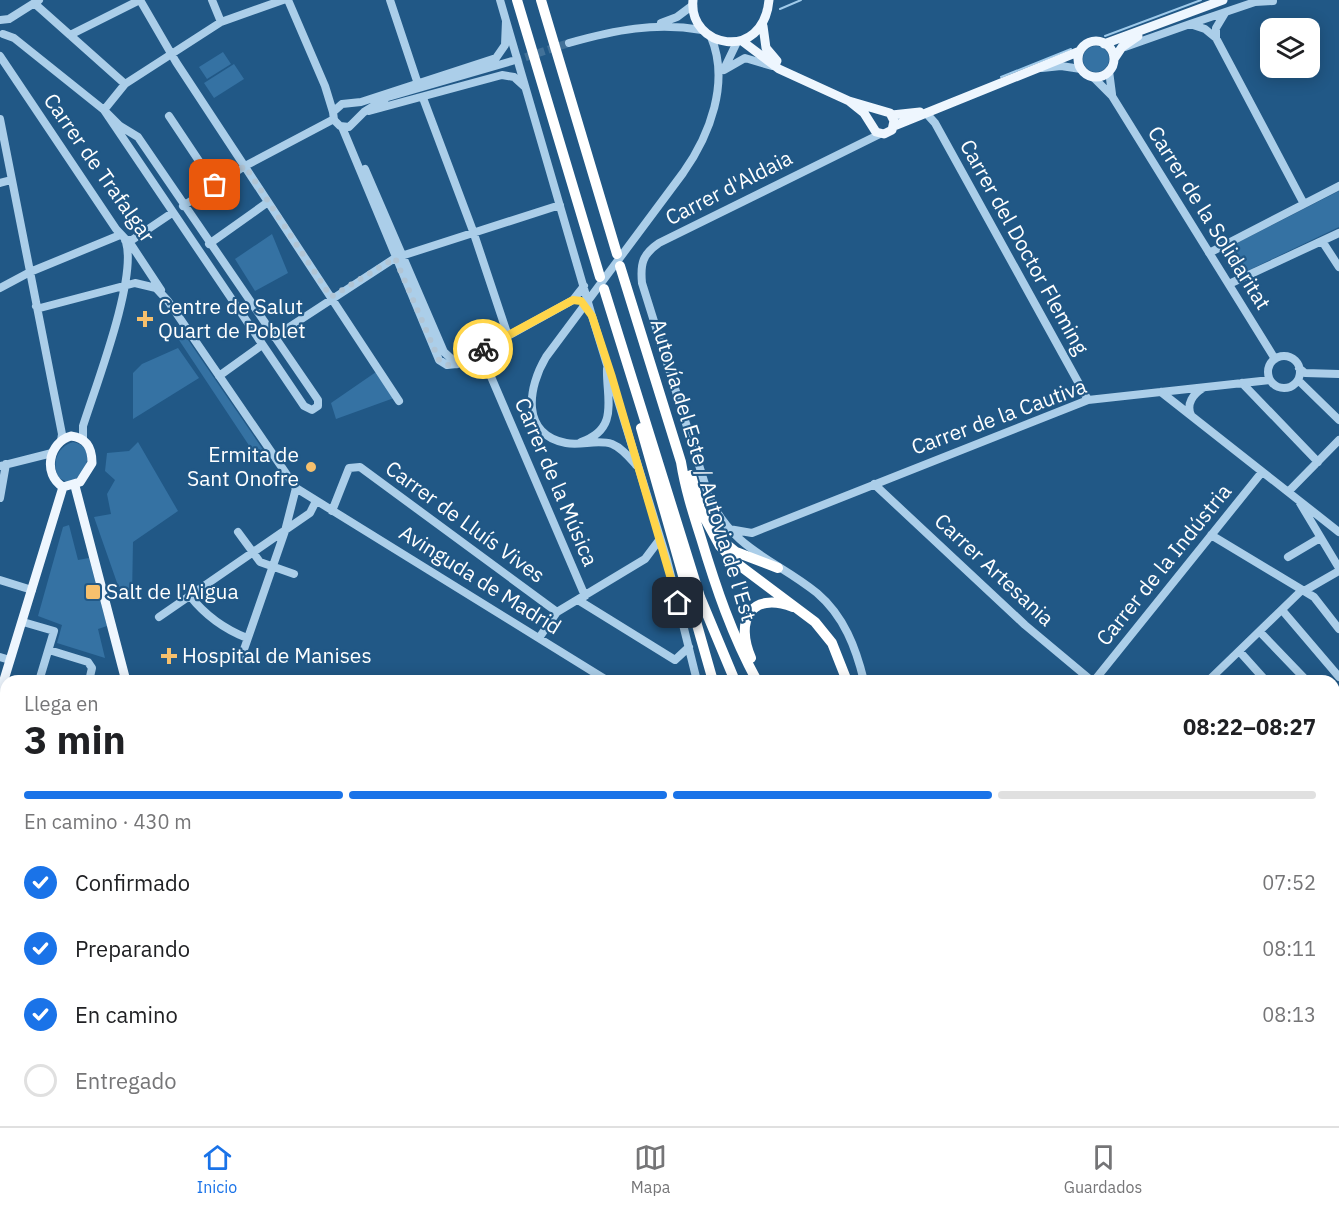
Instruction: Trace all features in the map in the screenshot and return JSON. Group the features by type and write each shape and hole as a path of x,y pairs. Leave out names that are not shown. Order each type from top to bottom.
{"highway":[{"path":"517,0 600,277"},
{"path":"541,0 617,254"},
{"path":"548,0 556,27 556,44"},
{"name":"Autovía del Este / Autovia de l'Est","path":"620,266 681,462 684,483 721,602 744,660 753,675"},
{"name":"Autovía del Este / Autovia de l'Est","path":"604,289 700,597 732,675"},
{"path":"640,410 640,426 711,675"},
{"path":"681,462 691,475 710,521 728,547 752,560 778,568"},
{"path":"691,475 701,511 727,554 815,622 832,643 845,675"},
{"path":"754,675 744,638 745,620 758,605 773,602 799,610"}],"main road":[{"path":"769,0 763,26 766,48 792,75"},
{"path":"849,101 874,128 888,133 894,126 1080,51 1088,43 1104,44 1223,0"},
{"path":"693,3 696,18 702,30 711,37 728,42 740,41 763,26"},
{"path":"1080,51 1078,64 1081,69 1093,77 1102,76 1109,71 1113,59 1122,47 1148,29"},
{"path":"740,41 779,69 849,101 892,116 928,112"},
{"path":"1104,44 1111,50 1113,59"},
{"path":"874,128 874,115 880,111"},
{"path":"892,116 894,126"},
{"path":"71,436 83,440 91,450 92,463 83,480 75,486 63,487 56,482 51,472 52,453 61,441 71,436"},
{"path":"75,486 124,675"},
{"path":"5,675 63,487"}],"street":[{"path":"70,35 140,0 173,52 176,62 399,401"},
{"path":"212,0 221,22"},
{"path":"104,110 125,84 221,22 283,0"},
{"path":"288,0 326,86 334,116 342,127 399,257"},
{"path":"390,0 417,81"},
{"path":"500,0 607,367 667,560 696,675"},
{"path":"1122,47 1255,2 1273,1"},
{"path":"104,110 304,405 312,410 318,406 318,400 209,244 138,137 120,126 104,110 14,38 2,38 0,20 7,20 37,2 125,84"},
{"path":"569,43 616,31 656,25 676,17 693,3"},
{"path":"1216,38 1216,28 1225,12"},
{"path":"361,102 417,81 500,55 505,45 506,20"},
{"path":"1190,24 1204,29 1216,38 1304,204"},
{"path":"656,25 702,30"},
{"path":"711,37 717,52 716,94"},
{"path":"639,469 612,445 572,444 556,440 541,428 530,400 533,381 571,324 695,157 709,125 724,70 740,41"},
{"name":"Carrer de Trafalgar","path":"0,56 296,488 332,511"},
{"path":"724,70 745,58 779,69"},
{"path":"183,206 245,166 334,116 344,103 385,99 512,61"},
{"path":"1041,68 1061,66 1081,69"},
{"name":"Carrer de la Solidaritat","path":"1109,71 1112,96"},
{"path":"364,112 502,75 514,77 526,88"},
{"name":"Carrer de la Solidaritat","path":"1093,77 1112,96 1275,359"},
{"path":"326,86 344,103 355,109 351,137 439,360 447,365 457,364 573,300 584,286"},
{"path":"423,98 473,231 508,336"},
{"path":"342,127 354,123 364,112 385,99"},
{"name":"Carrer del Doctor Fleming","path":"928,112 1088,400"},
{"path":"169,116 215,185"},
{"path":"0,119 62,434 61,441"},
{"name":"Carrer d'Aldaia","path":"726,528 709,498 642,283 642,259 647,251 858,144 874,128"},
{"path":"0,183 11,180"},
{"path":"1209,253 1339,186"},
{"path":"209,244 268,202"},
{"path":"274,337 331,297 399,257 473,231 560,205"},
{"path":"0,288 30,272 123,238 132,240 172,213"},
{"path":"1228,284 1339,233"},
{"path":"83,440 83,426 126,285 129,261 123,238"},
{"path":"1322,241 1339,267"},
{"path":"1226,244 1244,277"},
{"name":"Carrer de Trafalgar","path":"36,306 40,308 126,285 156,288 168,302"},
{"path":"122,300 130,290 141,285"},
{"path":"573,300 581,301 592,316"},
{"path":"219,376 262,345"},
{"name":"Carrer de la Música","path":"480,351 581,598"},
{"path":"1299,374 1292,386 1284,388 1276,386 1270,380 1269,369 1275,359 1290,358 1309,389 1339,420"},
{"path":"572,444 596,434 607,419 610,397 607,367"},
{"path":"1299,374 1339,374"},
{"name":"Carrer de la Cautiva","path":"752,533 1088,400 1270,380"},
{"path":"1242,383 1318,462"},
{"path":"1192,417 1189,406 1191,399 1204,387"},
{"path":"1161,392 1339,532"},
{"path":"1288,492 1339,440"},
{"path":"0,498 3,465 52,453"},
{"name":"Carrer de Lluís Vives","path":"332,511 349,468 360,467 557,612"},
{"name":"Carrer de la Indústria","path":"1098,675 1262,472"},
{"name":"Carrer Artesania","path":"874,484 1024,625 1086,675"},
{"path":"241,658 285,531 296,488"},
{"path":"1217,675 1303,591 1339,569 1297,499"},
{"path":"159,617 310,513 316,501"},
{"name":"Avinguda de Madrid","path":"332,511 598,675"},
{"path":"1313,527 1324,520"},
{"path":"726,528 752,533 751,544 757,553"},
{"path":"726,528 757,553 819,595 835,612 853,641 862,675"},
{"path":"238,532 260,562 294,574"},
{"path":"1210,535 1319,602 1339,629"},
{"path":"1288,557 1320,537"},
{"path":"539,638 557,612 645,559 660,539"},
{"path":"0,580 32,590"},
{"path":"190,596 201,610 230,631 247,638"},
{"path":"581,598 675,660 689,647"},
{"path":"1282,610 1337,675"},
{"path":"22,622 54,631 41,675"},
{"path":"1260,632 1300,675"},
{"path":"49,650 91,665 90,675"},
{"path":"1240,652 1261,675"},
{"path":"0,657 10,660"}],"shaded area":[{"path":"1096,46 1105,50 1109,59 1105,68 1096,72 1087,68 1083,59 1087,50"},
{"path":"223,52 231,64 207,79 199,67"},
{"path":"234,64 244,79 214,98 204,83"},
{"path":"1339,191 1339,227 1247,271 1233,245"},
{"path":"272,234 288,273 255,291 235,259"},
{"path":"184,334 266,454 258,459 179,340"},
{"path":"178,348 199,378 133,419 133,373 142,364"},
{"path":"376,372 394,398 336,419 331,403"},
{"path":"73,442 86,450 87,462 80,474 69,483 59,478 56,461 59,452 67,444"},
{"path":"138,442 178,511 133,542 132,596 122,597 94,517 111,514 107,494 115,480 105,471 107,453 129,451"},
{"path":"69,525 78,560 89,558 107,626 98,629 105,658 57,643 62,625 38,616 63,527"}],"waterway":[{"path":"780,9 801,0"},
{"path":"1105,36 1201,0"},
{"path":"1001,77 1071,49"}],"tunnel":[{"path":"514,61 569,43"}],"way so far":[{"path":"215,185 245,166 331,297 395,258 439,360 447,365 457,364 483,349"}],"place":[{"name":"Centre de Salut Quart de Poblet","path":"145,319"},
{"name":"Ermita de Sant Onofre","path":"311,467"},
{"name":"Salt de l'Aigua","path":"93,592"},
{"name":"Hospital de Manises","path":"169,656"}],"route":[{"path":"483,349 573,300 581,301 592,316 612,377 678,603"}]}
